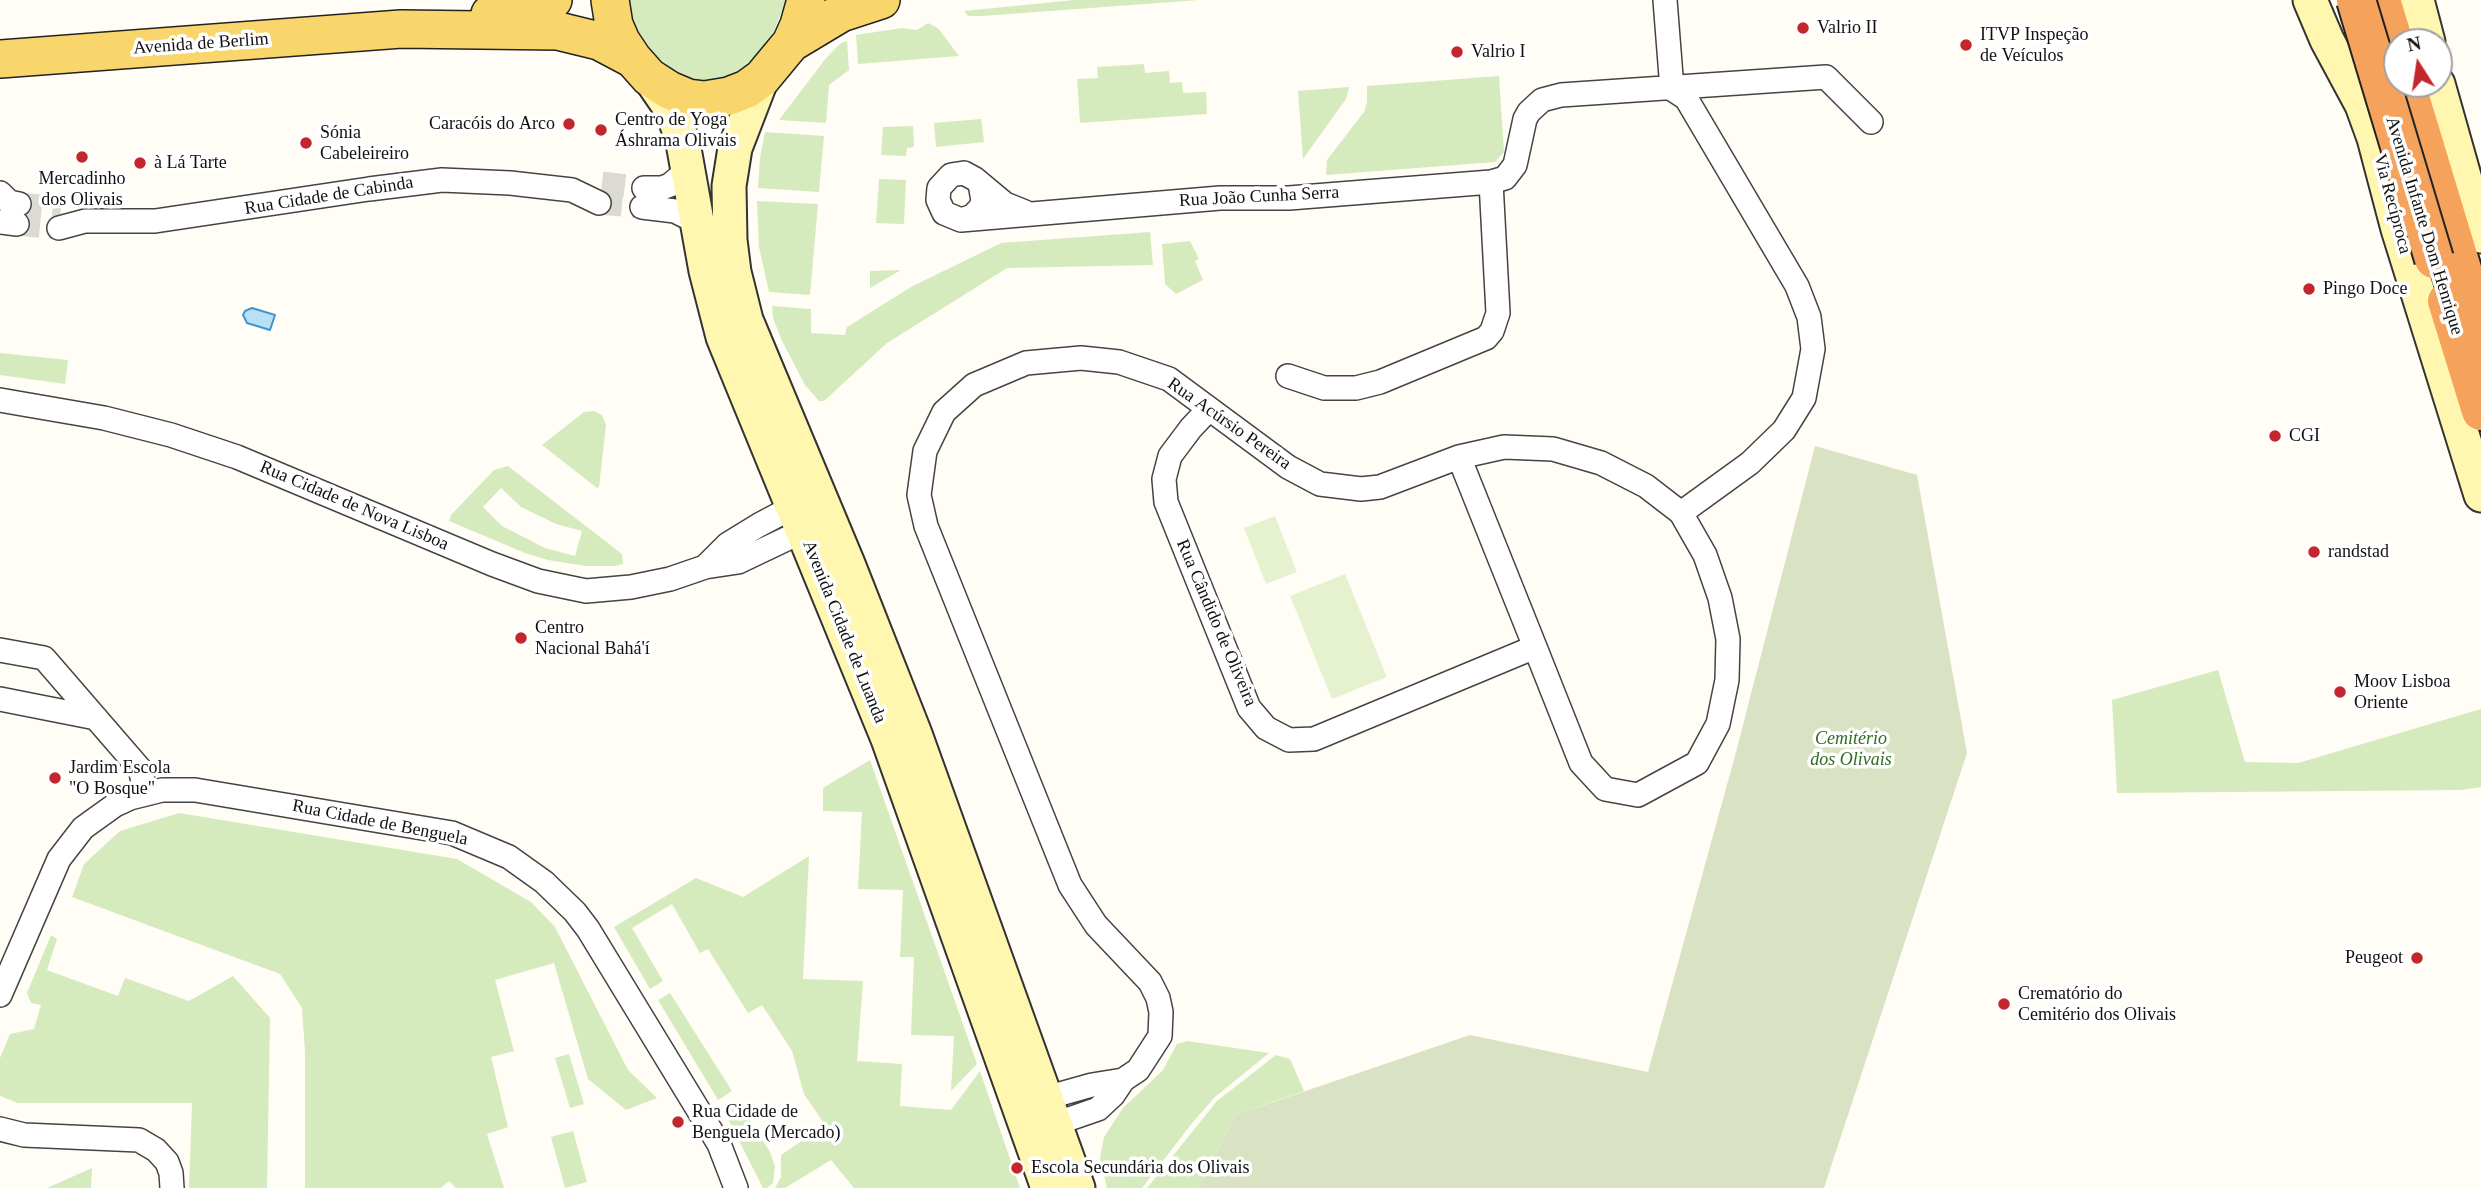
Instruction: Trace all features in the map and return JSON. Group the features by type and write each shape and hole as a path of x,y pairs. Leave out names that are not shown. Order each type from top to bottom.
{"highway":[{"name":"Avenida Infante Dom Henrique","path":"2356,0 2457,249 2481,411"},
{"path":"2381,0 2389,28"},
{"name":"Avenida Infante Dom Henrique","path":"2410,98 2481,332"}],"main road":[{"name":"Avenida de Berlim","path":"401,29 554,0"},
{"path":"610,0 614,25 641,68"},
{"path":"762,78 791,43 806,0"},
{"path":"791,43 841,13 881,0"},
{"name":"Via Recíproca","path":"2309,0 2362,105 2374,138 2398,229 2481,495"},
{"name":"Avenida de Berlim","path":"0,59 401,29 558,31 599,41 669,90 688,98 705,100 729,96 747,89 762,78"},
{"path":"2327,40 2355,68 2383,72"},
{"name":"Avenida Cidade de Luanda","path":"641,68 673,112 688,164 713,304 723,337 807,515"},
{"name":"Avenida Cidade de Luanda","path":"762,78 732,159 729,186 730,240 734,272 746,320 807,515 901,775 1041,1113 1078,1188"},
{"path":"2440,98 2457,249"},
{"name":"Avenida Cidade de Luanda","path":"1041,1113 1048,1188"}],"street":[{"path":"1665,0 1672,89"},
{"path":"1288,376 1324,388 1356,388 1380,382 1486,338 1492,331 1498,313 1491,182 1510,173 1518,156 1525,119 1542,100 1561,95 1826,77 1871,122"},
{"path":"1672,89 1686,97 1797,286 1809,317 1813,349 1804,398 1784,430 1750,463 1681,513"},
{"path":"688,164 684,173 670,185 643,198 675,211 699,225"},
{"path":"979,183 984,195 981,207 973,216 961,220 952,218 940,207 939,188 946,179 957,174 970,175 1005,204 1028,213"},
{"name":"Rua Cidade de Cabinda","path":"60,218 155,221 422,181 462,180 601,193"},
{"name":"Rua João Cunha Serra","path":"961,220 1230,197 1289,198 1491,182"},
{"name":"Rua Acúrsio Pereira","path":"1041,1113 1069,1119 1098,1110 1123,1080 1138,1070 1160,1036 1158,998 1150,982 1096,925 1070,885 926,526 919,495 925,451 944,412 974,385 1026,363 1081,358 1119,362 1169,379 1288,467 1320,484 1361,489 1380,487 1459,457 1504,447 1553,449 1601,463 1646,486 1681,513 1705,555 1720,598 1728,639 1727,680 1718,724 1697,762 1638,795 1605,789 1581,763 1535,648"},
{"name":"Rua Cidade de Nova Lisboa","path":"0,400 104,418 171,435 237,457 492,564 538,581 586,591 631,587 670,579 705,567 728,544 807,515"},
{"name":"Rua Cândido de Oliveira","path":"1209,409 1170,456 1164,478 1166,502 1250,708 1266,728 1289,740 1314,739 1535,648"},
{"path":"1459,457 1535,648"},
{"path":"0,650 44,658 140,769 146,793"},
{"path":"0,699 96,718"},
{"name":"Rua Cidade de Benguela","path":"0,995 58,859 69,843 98,816 115,805 146,793 195,790 452,833 491,848 527,869 560,896 588,929 719,1144 736,1188"},
{"path":"0,1129 24,1135 139,1140 156,1150 167,1162 172,1188"}],"green space":[{"path":"629,0 786,0 774,31 754,58 731,76 710,81 689,79 654,54 634,24"},
{"path":"1074,0 1199,0 982,16 968,16 964,11"},
{"path":"928,23 938,28 959,56 858,64 856,35 902,28 917,30"},
{"path":"847,41 849,70 829,85 826,123 779,120 826,58 841,43"},
{"path":"1144,64 1145,73 1169,71 1170,83 1182,82 1183,93 1206,92 1207,114 1080,123 1077,79 1098,78 1097,67"},
{"path":"1499,76 1504,152 1495,162 1326,175 1327,160 1364,112 1367,86"},
{"path":"1349,87 1346,99 1303,159 1298,91"},
{"path":"981,119 984,142 936,147 934,123"},
{"path":"913,126 914,147 907,148 906,156 881,155 883,127"},
{"path":"765,132 824,136 819,192 758,188"},
{"path":"879,179 906,180 904,224 876,223"},
{"path":"757,201 818,204 810,295 769,292 759,247"},
{"path":"1150,232 1153,265 1007,268 887,343 824,401 819,401 805,385 773,318 772,306 811,309 811,333 845,335 847,327 911,287 1001,243"},
{"path":"1190,241 1199,259 1195,261 1203,280 1176,294 1165,284 1162,244"},
{"path":"901,270 870,288 870,271"},
{"path":"0,353 68,360 65,384 0,375"},
{"path":"594,411 602,415 606,425 597,488 542,445 584,412"},
{"name":"Cemitério dos Olivais","path":"1815,446 1917,475 1967,753 1824,1188 1199,1188 1235,1115 1470,1035 1648,1072 1736,752"},
{"path":"508,466 622,554 623,564 586,566 548,560 449,521 451,515 494,470","holes":["501,488 521,507 556,524 582,531 575,556 545,548 502,526 483,507"]},
{"path":"1275,516 1297,572 1266,584 1244,528"},
{"path":"1345,574 1387,677 1332,699 1290,596"},
{"path":"2218,670 2245,762 2298,763 2481,709 2481,787 2461,790 2117,793 2112,700"},
{"path":"870,760 977,1064 951,1091 954,1036 911,1035 914,957 900,957 903,890 858,889 862,812 823,811 823,788"},
{"path":"179,813 457,859 531,902 555,927 628,1070 657,1098 626,1110 588,1079 554,963 495,980 514,1051 491,1057 508,1127 487,1134 504,1188 456,1188 449,1181 441,1188 305,1188 305,1051 302,1008 280,974 72,897 84,864 120,831"},
{"path":"809,856 803,979 863,981 857,1061 902,1064 900,1106 951,1110 980,1071 1020,1188 854,1188 831,1160 785,1188 775,1188 781,1177 781,1155 825,1125 804,1094 792,1051 762,1005 748,1013 708,949 700,953 672,904 632,928 663,981 650,989 614,927 696,878 743,897"},
{"path":"51,935 57,939 47,970 118,996 125,978 189,1001 233,976 270,1018 267,1188 189,1188 192,1103 18,1103 0,1096 0,1058 10,1034 34,1029 41,1005 31,1003 27,993"},
{"path":"670,993 732,1091 718,1100 658,1000"},
{"path":"1187,1041 1269,1053 1215,1097 1142,1188 1107,1188 1100,1158 1104,1137 1123,1108 1163,1070 1177,1044"},
{"path":"569,1054 584,1104 570,1108 555,1058"},
{"path":"1276,1055 1290,1059 1304,1091 1235,1115 1199,1188 1147,1188 1217,1101"},
{"path":"739,1102 770,1152 775,1166 773,1183 767,1188 763,1188 724,1111"},
{"path":"573,1131 587,1182 565,1188 551,1137"},
{"path":"92,1168 91,1188 47,1188"}],"water":[{"path":"252,308 275,315 270,330 247,323 243,315"}],"tunnel":[{"path":"602,183 644,188"},
{"path":"599,203 642,207"},
{"path":"19,204 61,208"},
{"path":"17,224 59,228"}],"place":[{"name":"Valrio II","path":"1803,28"},
{"name":"ITVP Inspeção de Veículos","path":"1966,45"},
{"name":"Valrio I","path":"1457,52"},
{"name":"Caracóis do Arco","path":"569,124"},
{"name":"Centro de Yoga Áshrama Olivais","path":"601,130"},
{"name":"Sónia Cabeleireiro","path":"306,143"},
{"name":"Mercadinho dos Olivais","path":"82,157"},
{"name":"à Lá Tarte","path":"140,163"},
{"name":"Pingo Doce","path":"2309,289"},
{"name":"CGI","path":"2275,436"},
{"name":"randstad","path":"2314,552"},
{"name":"Centro Nacional Bahá'í","path":"521,638"},
{"name":"Moov Lisboa Oriente","path":"2340,692"},
{"name":"Jardim Escola \"O Bosque\"","path":"55,778"},
{"name":"Peugeot","path":"2417,958"},
{"name":"Crematório do Cemitério dos Olivais","path":"2004,1004"},
{"name":"Rua Cidade de Benguela (Mercado)","path":"678,1122"},
{"name":"Escola Secundária dos Olivais","path":"1017,1168"}]}
